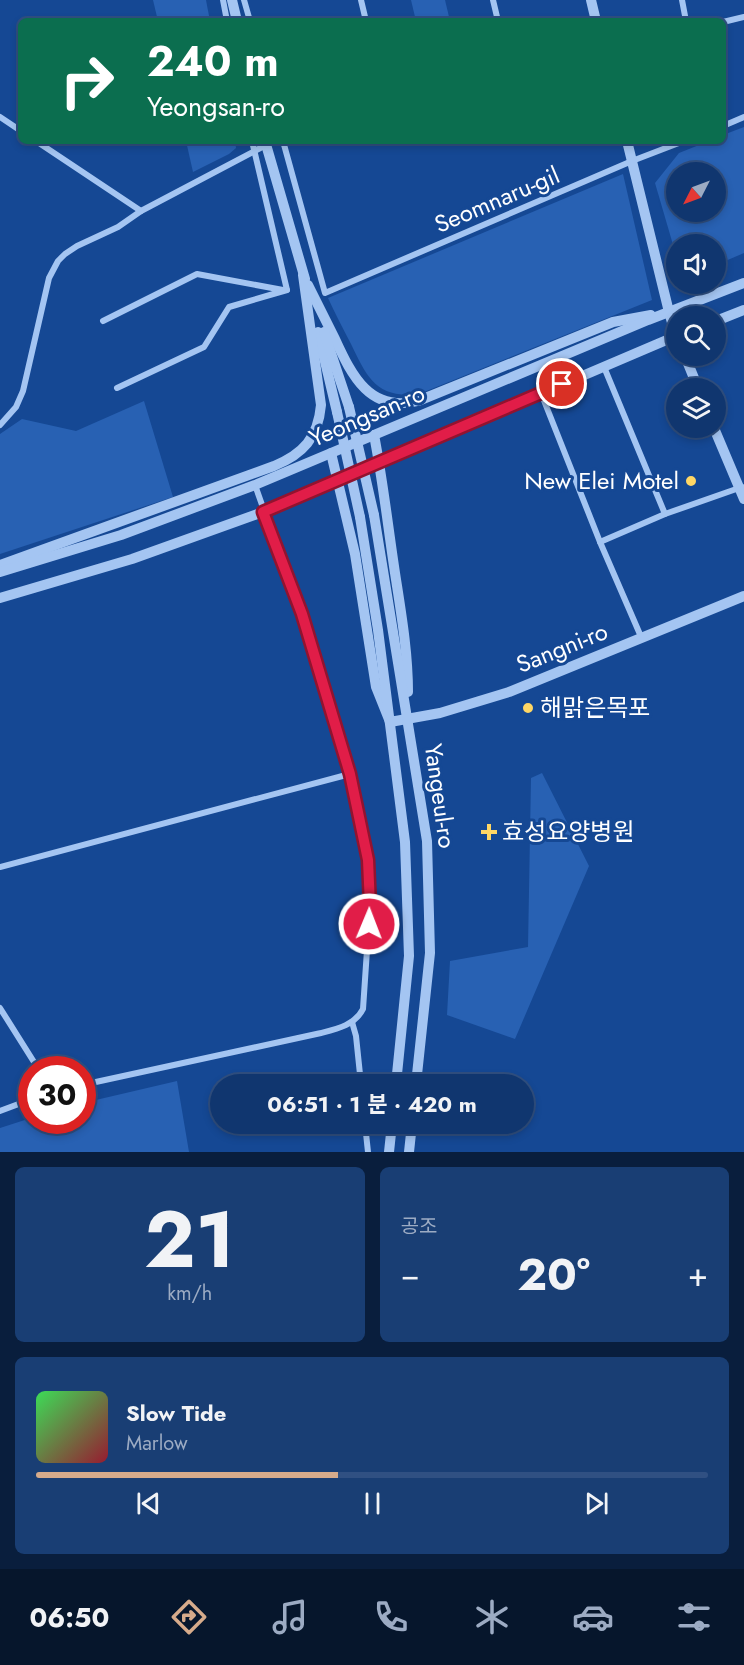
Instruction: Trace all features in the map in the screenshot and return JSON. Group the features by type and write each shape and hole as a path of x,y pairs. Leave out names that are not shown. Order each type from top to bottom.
{"street":[{"path":"223,0 227,18"},
{"path":"232,0 236,18"},
{"path":"244,0 249,18"},
{"path":"361,0 365,18"},
{"path":"493,0 497,18"},
{"path":"591,0 595,18"},
{"path":"682,0 685,18"},
{"path":"726,21 744,17"},
{"path":"0,117 18,129"},
{"path":"726,125 744,117"},
{"path":"41,144 143,211"},
{"path":"253,144 287,290"},
{"path":"0,425 16,407 23,391 49,278 58,261 76,246 118,227 143,211 254,152 264,144"},
{"path":"0,565 274,466 302,450 314,433 321,405 303,275 268,144"},
{"name":"Seomnaru-gil","path":"284,144 325,293 676,144"},
{"path":"628,144 668,306"},
{"path":"103,321 197,274 287,290"},
{"path":"303,275 357,381 381,400 399,403 418,401 613,322 666,313"},
{"name":"Yangeul-ro","path":"303,275 349,407 374,515 427,841 430,953 417,1074"},
{"name":"Yangeul-ro","path":"303,275 360,517 378,630 405,842 409,956 397,1074"},
{"name":"Yeongsan-ro","path":"684,306 744,282"},
{"path":"117,388 204,347 230,307 287,290"},
{"path":"726,317 744,310"},
{"name":"Yeongsan-ro","path":"0,572 122,535 255,486 666,313"},
{"name":"Yeongsan-ro","path":"0,598 132,559 263,512 666,340"},
{"path":"604,367 665,514"},
{"path":"541,393 600,542 642,639"},
{"path":"374,435 408,669 408,719"},
{"path":"719,438 742,487 744,500"},
{"path":"331,453 354,554 376,687 390,722"},
{"path":"96,1082 341,1028 360,1016 363,1009 370,906 368,860 350,774 302,614 255,486"},
{"path":"600,542 665,514 742,487"},
{"name":"Sangni-ro","path":"390,722 450,711 509,692 744,596"},
{"path":"0,867 350,774"},
{"path":"0,1008 30,1056"},
{"path":"352,1022 356,1036 360,1074"},
{"path":"0,1111 18,1104"},
{"path":"366,1134 368,1152"},
{"path":"389,1152 391,1134"},
{"path":"409,1152 411,1134"}],"shaded area":[{"path":"153,0 206,0 209,18 157,18"},
{"path":"411,0 445,0 449,18 415,18"},
{"path":"744,127 744,253 726,261 726,234 670,234 666,222 726,222 726,162 672,162 679,153 702,144 726,144 726,134"},
{"path":"187,144 235,144 236,148 229,154 193,172"},
{"path":"666,169 666,221 655,183"},
{"path":"623,174 652,300 419,394 392,393 383,389 368,376 328,298"},
{"path":"144,401 173,497 0,554 0,434 22,419 76,431"},
{"path":"542,773 589,866 515,1039 447,1015 450,961 528,947 531,778"},
{"path":"177,1081 189,1152 0,1152 0,1128 18,1122 18,1134 96,1134 96,1100"}],"place":[{"name":"New Elei Motel","path":"691,481"},
{"name":"해맑은목포","path":"528,708"},
{"name":"효성요양병원","path":"489,832"}],"route":[{"path":"369,924 368,860 350,774 302,614 263,512 562,384"}]}
